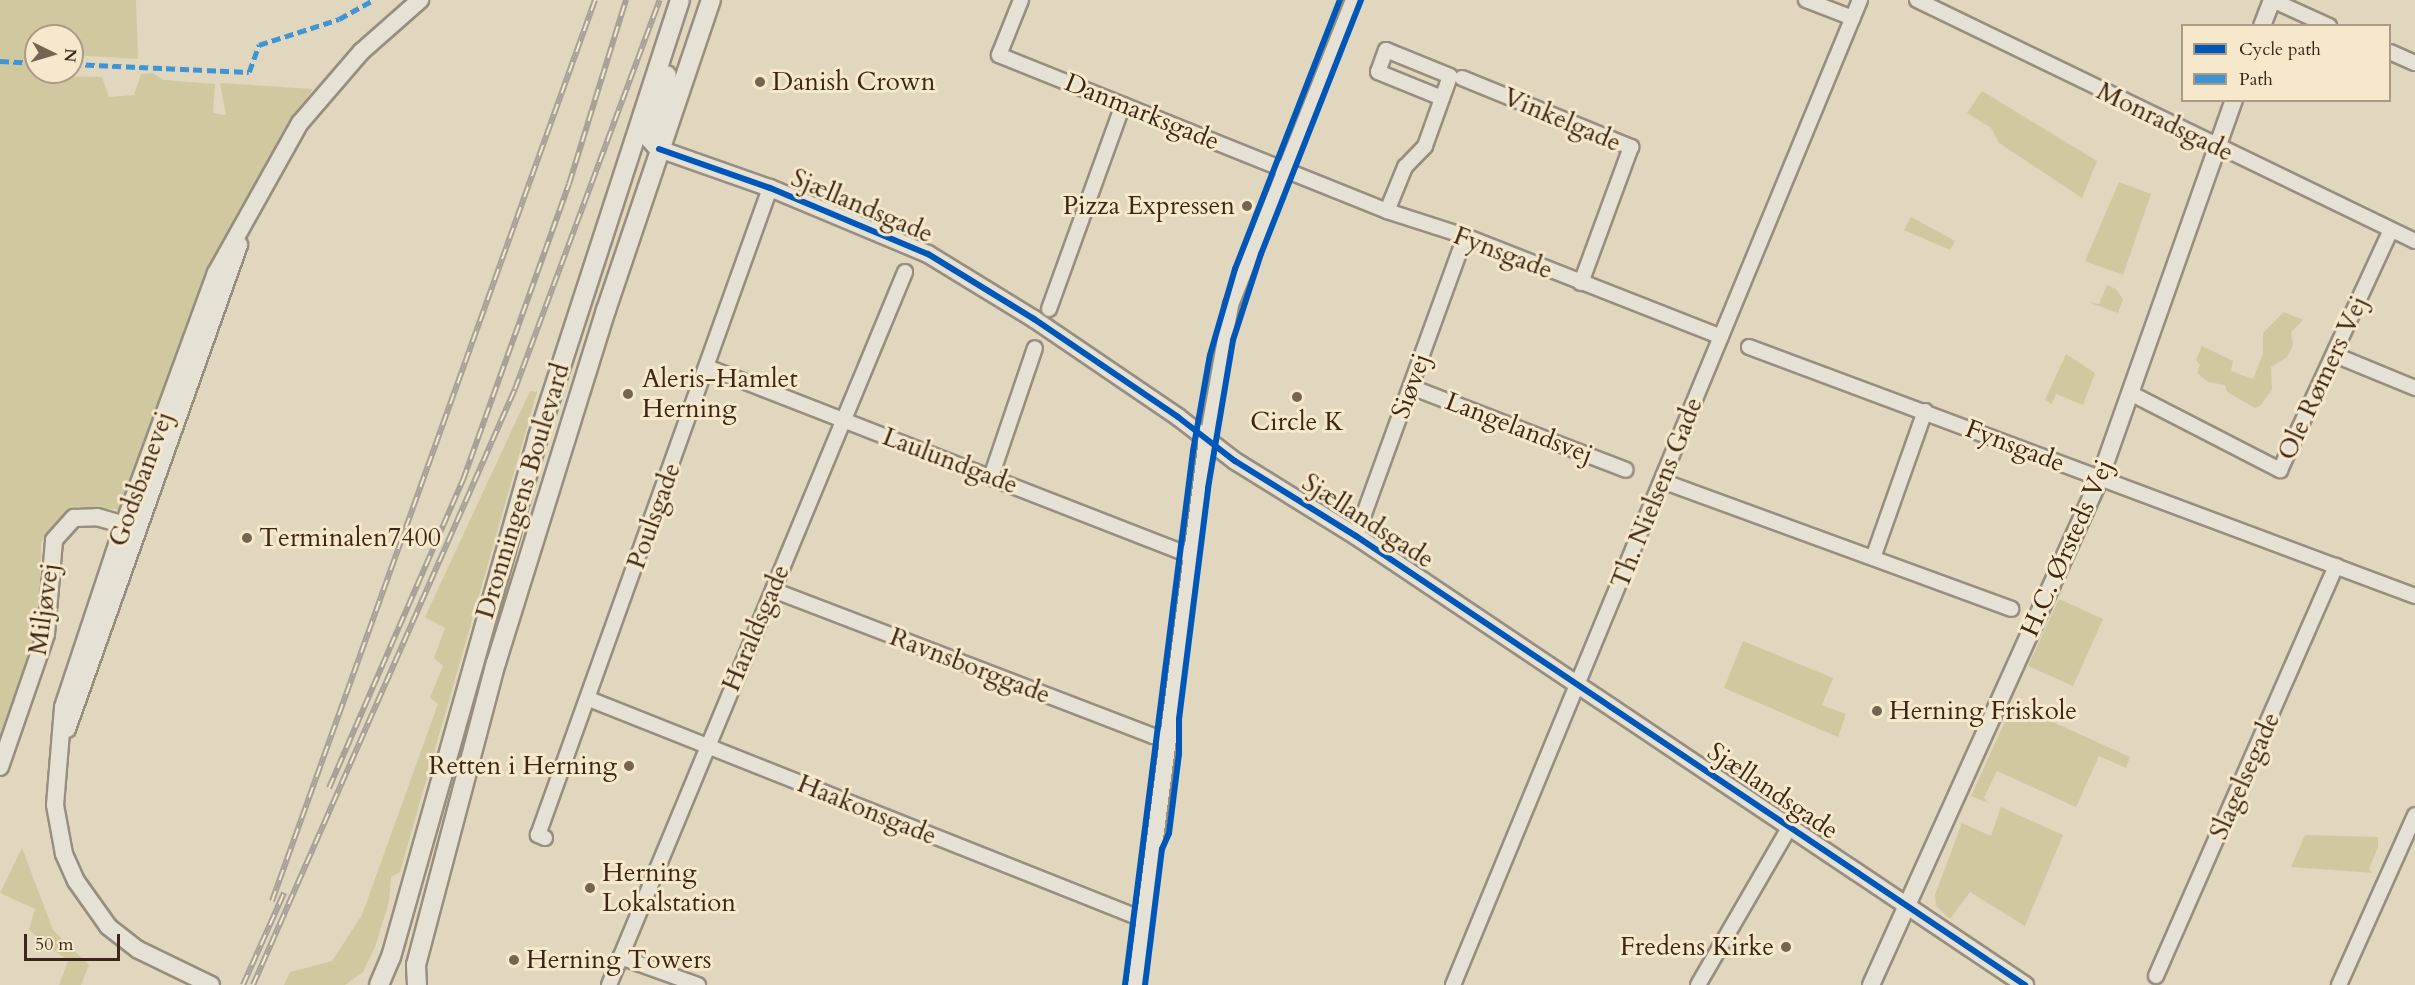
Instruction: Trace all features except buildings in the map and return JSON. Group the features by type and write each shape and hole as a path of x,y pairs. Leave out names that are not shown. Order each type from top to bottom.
{"main road":[{"name":"Dronningens Boulevard","path":"417,985 416,965 496,663 659,149 711,0"},
{"name":"Dronningens Boulevard","path":"379,985 391,957 525,482 622,172 678,4"},
{"path":"659,149 651,140 652,124 673,53 678,4"},
{"path":"622,172 640,152 659,149"}],"street":[{"name":"Godsbanevej","path":"211,985 137,949 108,926 94,908 64,854 55,805 58,751 130,526 230,276 248,215 288,142 330,86 420,0"},
{"name":"Danmarksgade","path":"1022,0 999,55 1284,169"},
{"path":"1136,985 1207,439 1231,305 1353,0"},
{"path":"1806,0 1854,18"},
{"name":"Th. Nielsens Gade","path":"1454,985 1860,0"},
{"name":"Monradsgade","path":"1917,0 2217,148 2415,241"},
{"path":"2263,24 2272,0 2325,24"},
{"path":"1387,211 1405,167 1425,146 1450,76 1386,50 1378,72 1442,98"},
{"path":"2391,52 2415,63"},
{"name":"Vinkelgade","path":"1462,78 1631,147 1581,283"},
{"name":"H.C. Ørsteds Vej","path":"1871,985 1909,907 2100,478 2233,102"},
{"path":"1049,309 1123,105"},
{"name":"Sjællandsgade","path":"659,149 770,188 928,254 1034,319 1207,439 1235,461 1356,536 1578,683 2025,985"},
{"name":"Fynsgade","path":"1284,169 1387,211 1465,236 1722,337"},
{"name":"Poulsgade","path":"545,838 538,835 589,699 770,188"},
{"name":"Ole Rømers Vej","path":"2130,393 2280,470 2336,355 2391,230"},
{"name":"Siøvej","path":"1356,536 1465,236"},
{"name":"Haraldsgade","path":"609,985 706,745 905,272"},
{"name":"Fynsgade","path":"1749,347 2415,596"},
{"path":"991,477 1035,348"},
{"path":"2336,355 2415,388"},
{"name":"Laulundgade","path":"707,367 1192,556"},
{"name":"Langelandsvej","path":"1411,387 1626,470"},
{"path":"1873,558 1925,411"},
{"path":"1662,481 2011,609"},
{"name":"Miljøvej","path":"0,767 46,634 54,540 74,518 97,517 130,526"},
{"name":"Slagelsegade","path":"2156,976 2336,566"},
{"name":"Ravnsborggade","path":"773,590 1153,736 1168,738"},
{"name":"Haakonsgade","path":"589,699 1144,920"},
{"path":"2339,985 2415,815"},
{"path":"1698,985 1790,826"},
{"path":"620,957 698,985"}],"shaded area":[{"path":"0,0 136,0 138,59 84,56 84,24 24,24 24,84 84,84 84,77 102,77 109,97 134,95 141,74 153,73 164,80 215,84 213,113 226,115 220,83 313,89 274,149 208,286 125,510 78,507 41,542 40,629 0,737"},
{"path":"1982,91 2097,161 2082,198 1999,143 1991,128 1967,113"},
{"path":"2119,182 2151,194 2123,275 2085,261"},
{"path":"1911,217 1955,241 1950,250 1904,230"},
{"path":"2107,285 2116,289 2123,299 2118,313 2088,302 2099,304"},
{"path":"2284,312 2303,320 2291,332 2293,345 2287,357 2271,367 2272,390 2260,406 2255,408 2227,392 2225,385 2208,382 2197,373 2200,365 2196,360 2202,346 2233,361 2231,371 2253,379 2263,354 2263,333"},
{"path":"2066,354 2095,373 2083,405 2056,394 2052,404 2045,400"},
{"path":"530,391 537,392 400,872 391,877 389,902 375,947 363,972 345,985 284,985 290,972 332,961 362,915 438,704 430,698 443,666 434,658 445,628 425,617"},
{"path":"2059,599 2103,619 2073,686 2028,666"},
{"path":"1743,641 1833,678 1822,705 1846,714 1838,737 1724,688"},
{"path":"2013,704 2130,757 2126,768 2099,756 2076,807 1997,771 1984,798 1989,803 1971,796"},
{"path":"2001,807 2063,835 2025,926 1970,892 1950,919 1936,906 1935,895 1962,823 1991,836"},
{"path":"2305,835 2378,837 2378,847 2369,869 2373,873 2291,867"},
{"path":"22,848 53,930 89,965 81,985 59,985 68,961 29,930 35,909 0,893"}],"railway":[{"path":"272,901 595,0"},
{"path":"329,788 463,480 569,184 626,0"},
{"path":"253,985 515,389 660,0"},
{"path":"243,985 284,893"}],"marked path":[{"path":"84,65 249,72 259,45 339,19 373,0"},
{"path":"0,61 24,62"}],"cycle path":[{"path":"1125,985 1193,451 1210,355 1235,269 1340,0"},
{"path":"1145,985 1162,849 1169,833 1179,754 1179,719 1208,488 1233,340 1261,254 1361,0"},
{"path":"659,149 770,188 928,254 1034,319 1178,417 1235,461 1356,536 2025,985"}],"place":[{"name":"Danish Crown","path":"760,82"},
{"name":"Pizza Expressen","path":"1247,206"},
{"name":"Aleris-Hamlet Herning","path":"628,394"},
{"name":"Circle K","path":"1297,397"},
{"name":"Terminalen7400","path":"247,538"},
{"name":"Herning Friskole","path":"1877,711"},
{"name":"Retten i Herning","path":"629,766"},
{"name":"Herning Lokalstation","path":"590,888"},
{"name":"Fredens Kirke","path":"1786,947"},
{"name":"Herning Towers","path":"514,960"}]}
